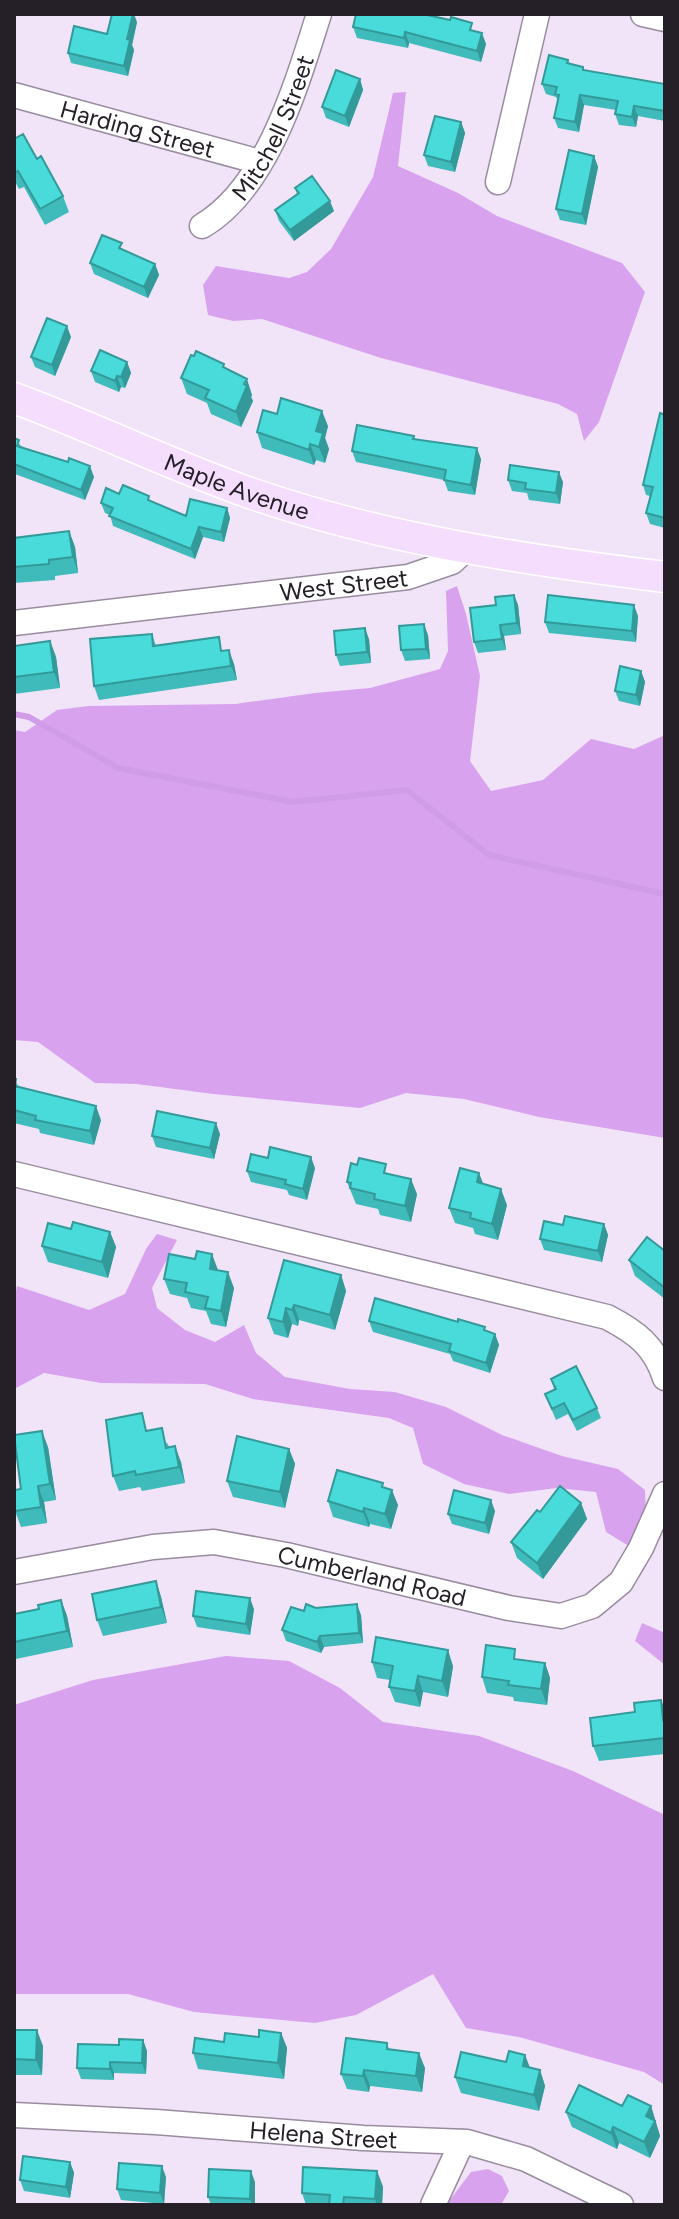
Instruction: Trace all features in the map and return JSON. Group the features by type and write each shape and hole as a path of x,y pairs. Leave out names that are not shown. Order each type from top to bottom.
{"main road":[{"name":"Maple Avenue","path":"14,398 250,493 350,521 468,547"},
{"path":"468,547 665,577"}],"street":[{"name":"Mitchell Street","path":"202,226 224,210 260,162 278,131 319,14"},
{"path":"498,182 537,14"},
{"path":"643,14 665,19"},
{"name":"Harding Street","path":"14,95 260,162"},
{"name":"West Street","path":"14,623 408,577 452,562 468,547"},
{"path":"14,1174 607,1317 632,1332 653,1351 665,1378"},
{"name":"Cumberland Road","path":"14,1572 153,1547 214,1542 286,1555 509,1608 561,1616 592,1606 621,1582 641,1548 665,1494"},
{"name":"Helena Street","path":"14,2115 462,2142 526,2159 621,2205"},
{"path":"433,2205 462,2142"}],"shaded area":[{"path":"406,92 398,166 458,193 497,216 622,263 645,292 599,422 584,441 577,414 558,404 381,358 262,319 233,321 208,315 203,285 216,266 289,278 307,272 331,249 373,177 393,93"},
{"path":"457,586 480,676 470,761 491,791 543,780 591,739 634,749 665,735 665,1138 539,1117 464,1099 406,1093 360,1108 137,1084 95,1083 38,1042 14,1040 14,730 25,732 57,710 88,706 235,704 370,688 440,669 448,651 446,591"},
{"path":"157,1234 177,1240 152,1288 157,1308 185,1330 215,1342 244,1325 256,1353 285,1377 350,1389 395,1392 446,1407 502,1435 562,1456 618,1469 645,1490 646,1517 632,1548 606,1532 596,1492 557,1488 509,1494 464,1484 423,1464 413,1428 389,1418 253,1399 205,1384 101,1383 44,1373 16,1388 14,1393 14,1301 17,1286 89,1310 125,1294 146,1249"},
{"path":"642,1623 665,1633 665,1665 635,1641"},
{"path":"226,1656 289,1661 340,1688 383,1722 479,1736 573,1771 665,1815 665,2085 644,2072 519,2037 466,2028 433,1974 356,2015 315,2023 194,2012 128,1994 14,1994 14,1705 93,1680"},
{"path":"488,2169 502,2176 509,2191 501,2205 446,2205 471,2172"}],"building":[{"path":"112,14 133,14 124,66 68,53 74,26 107,34"},
{"path":"356,14 423,14 450,20 451,17 472,23 470,30 482,33 477,51 405,32 404,38 353,27"},
{"path":"549,55 568,60 567,63 583,67 583,70 665,84 665,111 634,106 632,117 615,114 618,101 580,95 575,122 554,118 559,95 555,94 557,87 542,84"},
{"path":"336,70 360,79 345,116 322,107"},
{"path":"435,116 461,122 451,162 424,155"},
{"path":"23,134 37,159 41,156 63,196 40,209 18,171 14,173 14,139"},
{"path":"569,150 594,156 582,214 556,209"},
{"path":"312,176 330,201 290,230 275,210 299,193 295,188"},
{"path":"102,235 122,243 119,248 155,264 144,287 90,263"},
{"path":"47,318 67,326 52,365 31,357"},
{"path":"100,350 127,362 121,377 117,376 115,381 91,371"},
{"path":"196,351 247,379 236,412 205,398 209,390 181,378 191,355 194,356"},
{"path":"281,398 322,411 316,431 323,433 319,447 310,444 309,450 257,432 263,410 277,414"},
{"path":"660,413 665,415 665,518 646,513 653,487 643,485"},
{"path":"357,425 414,436 413,439 477,448 471,485 444,480 446,470 352,451"},
{"path":"14,438 19,440 17,446 90,466 81,490 14,464"},
{"path":"510,465 559,472 556,493 525,489 526,483 508,480"},
{"path":"123,485 149,496 148,500 186,516 190,499 227,508 221,532 199,527 191,549 109,516 113,508 101,503 106,488 119,494"},
{"path":"69,531 73,557 49,560 49,564 14,567 14,538"},
{"path":"514,595 517,623 500,625 502,639 474,642 470,608 496,605 495,597"},
{"path":"548,595 634,605 632,631 545,622"},
{"path":"424,624 426,649 401,650 399,626"},
{"path":"365,628 367,652 336,655 334,631"},
{"path":"152,634 153,646 219,637 221,651 229,650 231,666 94,686 90,639"},
{"path":"50,641 54,672 14,677 14,646"},
{"path":"620,666 641,671 636,695 615,691"},
{"path":"14,1079 15,1086 96,1106 90,1131 35,1120 36,1116 14,1110"},
{"path":"157,1111 216,1123 210,1148 152,1136"},
{"path":"270,1147 311,1157 303,1189 285,1184 286,1180 247,1171 251,1154 268,1158"},
{"path":"359,1158 386,1164 384,1173 411,1179 405,1206 374,1199 375,1194 350,1188 351,1183 347,1182 351,1163 357,1165"},
{"path":"460,1168 479,1173 477,1182 501,1189 492,1224 470,1218 471,1213 449,1208"},
{"path":"565,1216 604,1224 598,1251 540,1239 544,1221 563,1225"},
{"path":"73,1222 110,1232 102,1262 42,1246 48,1223 71,1229"},
{"path":"647,1237 665,1251 665,1288 629,1260"},
{"path":"197,1251 212,1254 210,1269 228,1272 221,1311 205,1308 208,1297 185,1292 187,1283 164,1279 169,1254 195,1259"},
{"path":"284,1260 341,1275 330,1315 294,1305 292,1310 286,1308 283,1322 268,1318"},
{"path":"375,1298 485,1327 484,1330 495,1334 486,1363 449,1351 451,1344 369,1321"},
{"path":"576,1366 597,1408 573,1420 564,1403 552,1409 545,1394 556,1389 551,1379"},
{"path":"142,1413 146,1431 162,1428 166,1448 175,1446 179,1467 113,1476 106,1420"},
{"path":"42,1431 50,1484 38,1486 41,1507 15,1511 14,1490 21,1489 14,1435"},
{"path":"237,1436 289,1449 280,1492 227,1481"},
{"path":"337,1470 383,1483 382,1487 392,1490 385,1514 364,1508 363,1512 328,1501"},
{"path":"560,1486 581,1503 537,1563 511,1542"},
{"path":"454,1490 491,1500 485,1523 448,1514"},
{"path":"156,1581 161,1607 97,1620 92,1594"},
{"path":"196,1591 250,1598 246,1624 193,1616"},
{"path":"61,1600 67,1631 14,1642 14,1614"},
{"path":"306,1604 316,1608 357,1604 359,1633 320,1636 317,1642 282,1630 291,1607 304,1611"},
{"path":"376,1637 448,1650 442,1681 418,1676 415,1691 389,1687 393,1666 372,1662"},
{"path":"486,1645 515,1649 514,1659 545,1663 541,1689 508,1685 509,1681 482,1677"},
{"path":"661,1700 665,1738 593,1746 590,1718 635,1712 634,1703"},
{"path":"14,2030 37,2030 36,2060 14,2059"},
{"path":"259,2030 281,2033 278,2063 193,2053 195,2038 224,2042 225,2033 259,2037"},
{"path":"346,2038 387,2043 387,2049 419,2053 416,2076 364,2070 363,2076 341,2074"},
{"path":"119,2039 143,2040 142,2063 110,2062 110,2069 77,2068 78,2044 119,2045"},
{"path":"509,2051 525,2055 523,2066 540,2070 534,2095 455,2077 461,2052 506,2062"},
{"path":"579,2085 622,2106 628,2095 651,2106 646,2116 655,2121 644,2142 613,2127 611,2133 566,2112"},
{"path":"23,2156 70,2162 66,2187 20,2180"},
{"path":"119,2163 162,2166 160,2193 117,2189"},
{"path":"303,2167 377,2171 375,2199 344,2197 343,2205 329,2205 330,2195 302,2193"},
{"path":"209,2169 251,2171 250,2199 208,2197"}],"waterway":[{"path":"14,714 29,717 118,768 293,802 407,790 489,855 665,894"}]}
